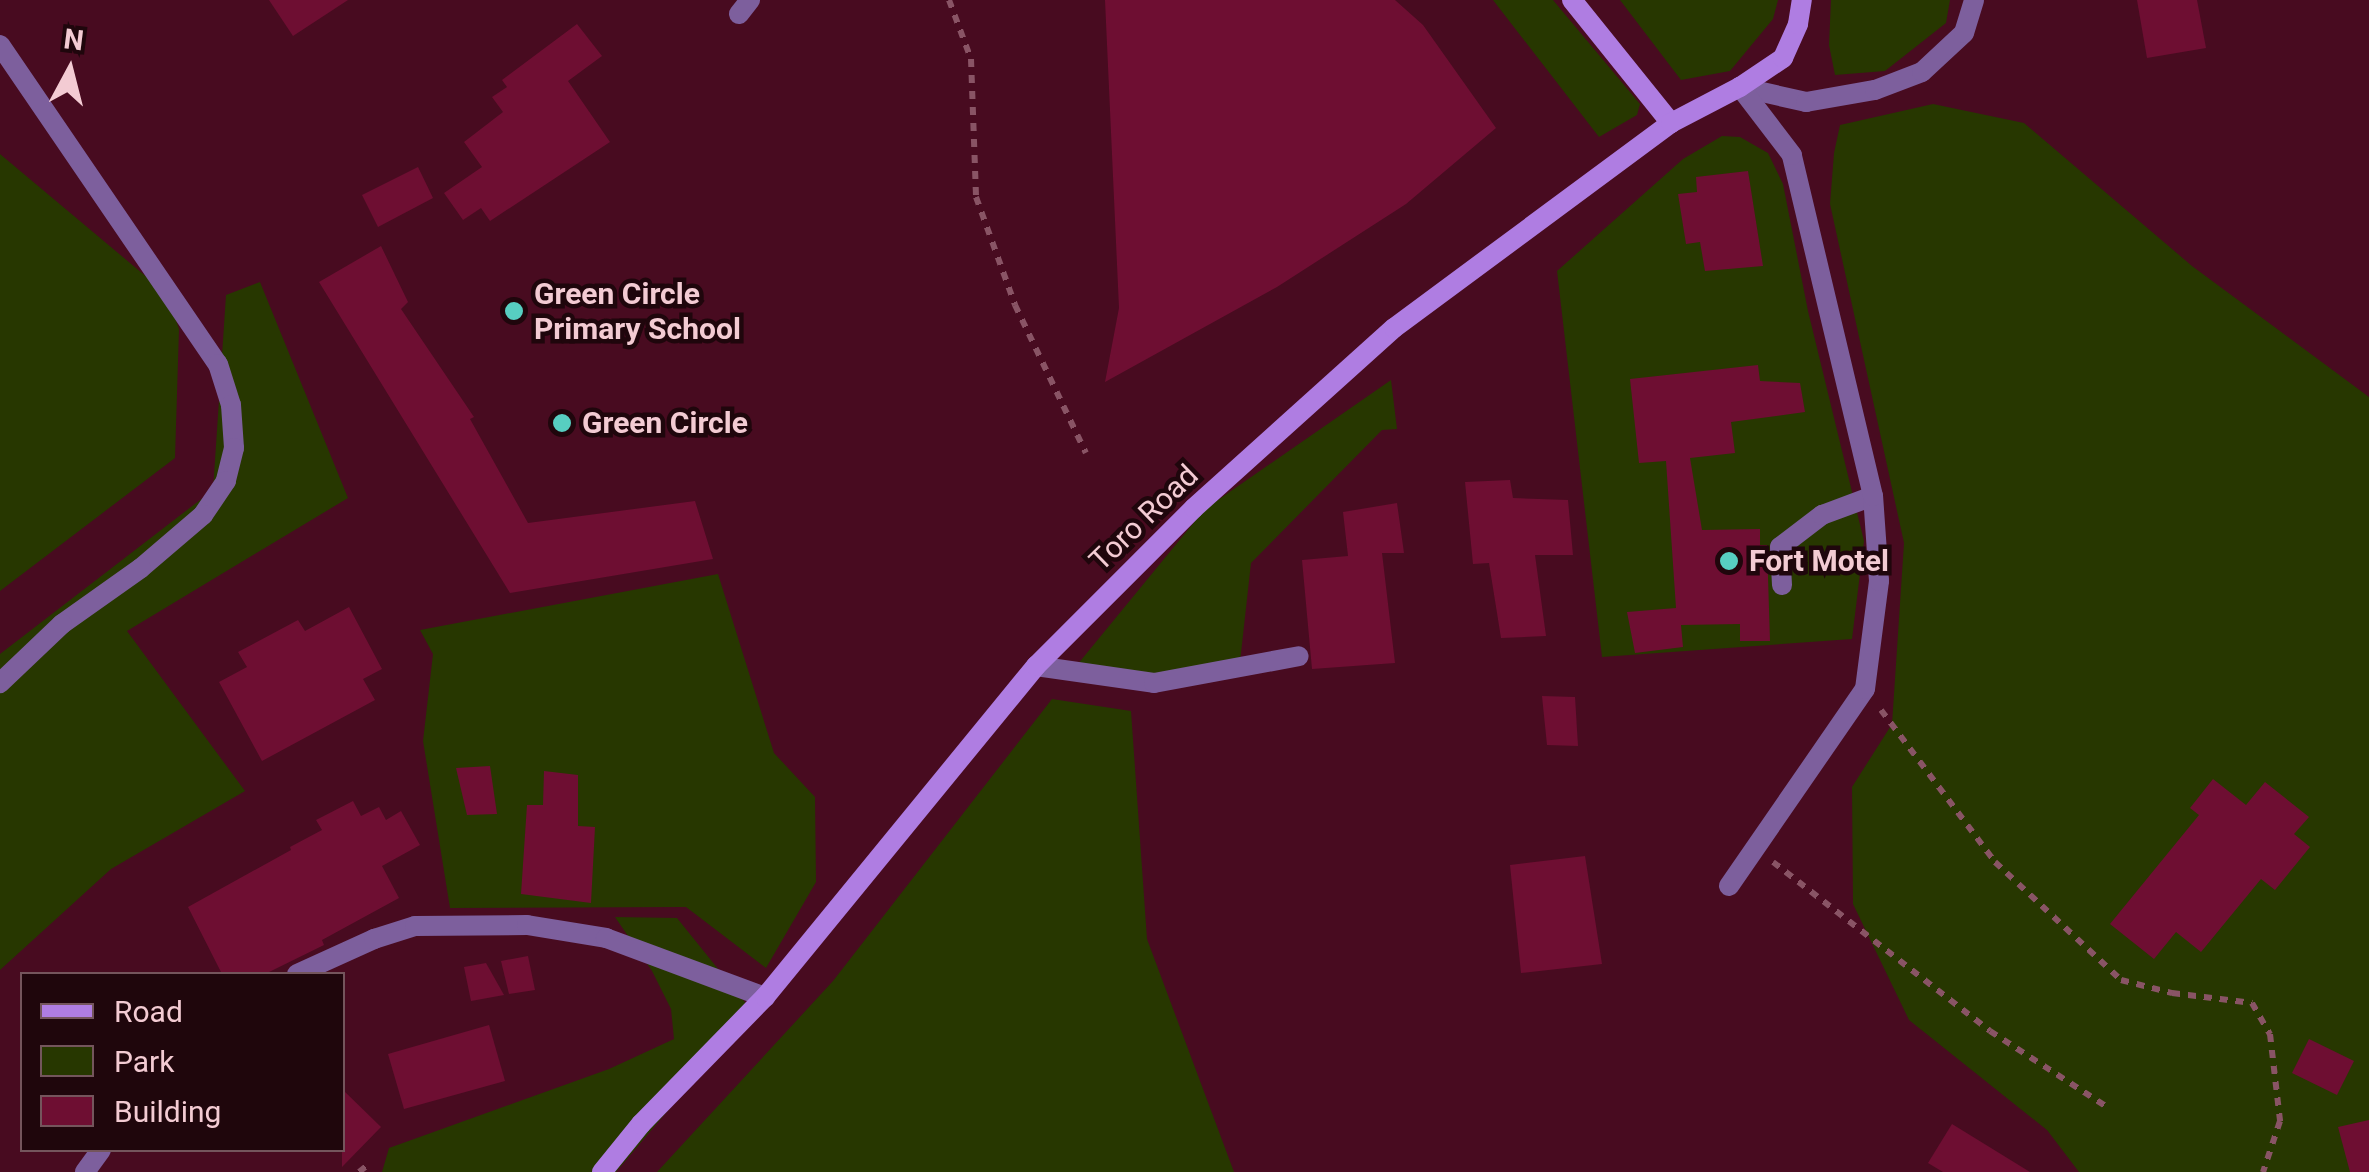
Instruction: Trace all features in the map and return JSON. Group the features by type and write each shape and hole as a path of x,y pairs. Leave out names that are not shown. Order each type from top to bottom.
{"main road":[{"path":"1572,0 1671,123"},
{"name":"Toro Road","path":"602,1172 640,1124 764,997 1036,666 1194,508 1394,328 1671,123 1740,87 1782,58 1798,24 1802,0"}],"street":[{"path":"1740,87 1806,102 1876,90 1922,72 1964,34 1974,0"},
{"path":"0,45 218,364 231,405 234,448 226,481 203,515 142,568 62,624 0,682"},
{"path":"1729,886 1752,847 1865,689 1879,581 1873,496 1850,383 1792,155 1740,87"},
{"path":"1782,584 1780,547 1822,515 1873,496"},
{"path":"1036,666 1154,683 1299,656"},
{"path":"301,972 374,939 415,926 527,925 606,938 764,997"}],"path":[{"path":"948,0 971,59 976,196 1014,305 1086,453"},
{"path":"1865,689 1994,862 2121,980 2172,993 2252,1003 2270,1034 2280,1121 2263,1172"},
{"path":"1752,847 1990,1030 2110,1109"},
{"path":"359,1172 368,1164"}],"green space":[{"path":"1493,0 1553,0 1640,104 1637,115 1599,137"},
{"path":"1620,0 1778,0 1773,19 1730,71 1681,80"},
{"path":"1831,0 1950,0 1946,23 1885,71 1835,75 1829,45"},
{"path":"1933,104 2024,123 2192,266 2369,397 2369,1172 2079,1172 2047,1130 1909,1020 1853,904 1852,787 1892,724 1904,543 1830,204 1834,153 1840,125"},
{"path":"1722,136 1740,137 1768,153 1783,184 1808,311 1864,541 1852,639 1602,657 1557,271 1683,159"},
{"path":"0,154 167,294 179,329 175,458 0,591"},
{"path":"260,282 348,498 127,631 245,791 111,869 0,970 0,654 213,490 226,295"},
{"path":"1391,380 1397,429 1382,430 1251,563 1239,671 1068,676 1205,509"},
{"path":"718,574 774,753 815,797 816,882 766,968 686,907 450,908 423,741 433,654 420,630"},
{"path":"1052,699 1131,711 1147,939 1234,1172 657,1172 833,981"},
{"path":"615,917 677,918 752,1011 616,1172 382,1172 389,1148 609,1069 674,1039 671,1009 652,971"}],"building":[{"path":"269,0 348,0 293,36"},
{"path":"1105,0 1395,0 1423,25 1496,128 1406,204 1277,287 1105,382 1119,308"},
{"path":"2137,0 2197,0 2206,48 2147,58"},
{"path":"577,24 602,56 568,81 610,142 490,221 481,208 463,220 444,193 482,167 464,142 503,112 492,97 507,87 502,80"},
{"path":"418,167 433,198 378,227 362,195"},
{"path":"1748,171 1763,266 1705,271 1700,242 1686,244 1678,194 1697,192 1696,177"},
{"path":"381,246 408,302 401,309 474,417 470,419 528,523 695,501 713,559 510,593 319,282"},
{"path":"1758,365 1760,381 1800,383 1805,412 1731,422 1735,453 1690,458 1702,530 1760,529 1760,545 1767,545 1770,641 1740,641 1740,624 1681,625 1683,647 1635,653 1627,612 1676,608 1666,461 1639,463 1630,379"},
{"path":"1510,480 1513,498 1568,500 1573,555 1535,555 1546,636 1501,638 1489,563 1473,564 1465,482"},
{"path":"1397,503 1404,553 1382,553 1395,663 1312,669 1302,560 1348,556 1343,512"},
{"path":"349,607 382,669 363,679 375,700 262,761 219,682 247,667 238,652 298,620 305,631"},
{"path":"1542,696 1575,697 1578,746 1547,745"},
{"path":"490,766 497,814 467,815 456,768"},
{"path":"544,771 578,775 578,826 595,827 591,903 521,894 527,805 543,805"},
{"path":"2213,779 2246,805 2265,782 2309,817 2294,834 2310,847 2275,890 2261,879 2201,952 2176,932 2154,959 2110,924 2199,815 2190,808"},
{"path":"353,801 361,816 379,807 386,820 401,811 420,845 382,866 399,898 322,940 324,945 269,972 221,972 188,907 322,830 316,820"},
{"path":"1585,856 1602,964 1521,973 1510,865"},
{"path":"528,956 535,990 509,994 501,961"},
{"path":"486,963 504,995 471,1001 464,967"},
{"path":"489,1025 505,1081 404,1109 388,1054"},
{"path":"2309,1039 2354,1061 2337,1095 2292,1073"},
{"path":"345,1092 381,1127 342,1167 345,1152"},
{"path":"2369,1120 2369,1172 2350,1172 2338,1127"},
{"path":"1952,1124 2030,1172 1943,1172 1928,1163"}],"place":[{"name":"Green Circle Primary School","path":"514,311"},
{"name":"Green Circle","path":"562,423"},
{"name":"Fort Motel","path":"1729,561"}]}
